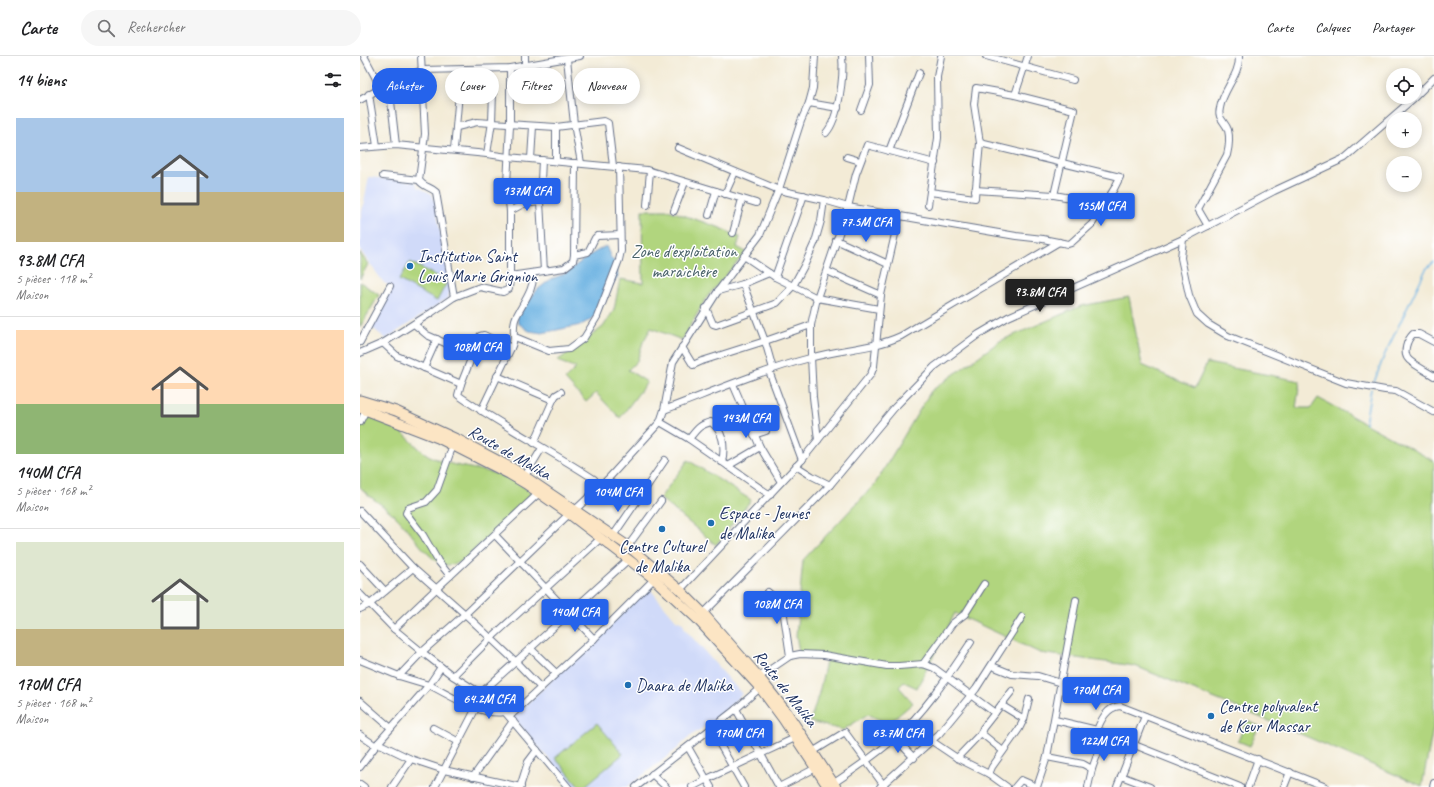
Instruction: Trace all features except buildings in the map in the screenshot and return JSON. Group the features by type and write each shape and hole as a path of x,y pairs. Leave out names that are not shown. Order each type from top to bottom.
{"main road":[{"name":"Route de Malika","path":"360,400 396,411 459,440 525,476 572,512 601,538 700,617 759,677 814,751 833,786"},
{"name":"Route de Malika","path":"363,409 453,445 509,474 628,546 680,590 700,617 760,688 816,768 833,786"}],"street":[{"path":"364,56 372,71"},
{"path":"421,56 422,68"},
{"path":"525,56 525,66"},
{"path":"510,68 580,56"},
{"path":"399,676 422,652 465,614 607,480 660,422 674,362 706,308 760,236 779,190 801,121 809,102 813,88 815,56"},
{"path":"826,133 838,108 843,70 842,56"},
{"path":"861,110 870,85 869,56"},
{"path":"928,205 939,126 937,77 941,56"},
{"path":"986,56 1073,80"},
{"path":"1014,95 1028,56"},
{"path":"1208,226 1198,209 1227,155 1229,145 1228,130 1220,117 1219,109 1224,95 1235,75 1240,61 1240,56"},
{"path":"510,276 564,268 573,261 578,163 567,59"},
{"path":"889,151 919,73"},
{"path":"700,617 830,485 894,407 934,367 979,334 1008,317 1183,239 1274,191 1345,158 1414,98 1434,78"},
{"path":"930,192 975,198 980,143 974,104 976,88 1014,95 1074,110 1054,195"},
{"path":"360,100 372,92"},
{"path":"369,94 377,146"},
{"path":"809,102 838,108"},
{"path":"391,104 396,145"},
{"path":"419,180 425,134 424,104"},
{"path":"454,150 459,104"},
{"path":"487,154 492,122 492,104"},
{"path":"360,353 383,343 431,313 454,296 480,287 503,292 509,288 510,211 507,184 510,104"},
{"path":"457,127 477,122 556,127 604,121 608,123 616,167 621,251 597,317 584,338 569,349 549,351 515,337"},
{"path":"531,159 533,126"},
{"path":"556,127 556,161"},
{"path":"678,148 779,190 848,207 1016,236 1071,243 1092,224 1120,177 980,143"},
{"path":"360,148 396,145 454,150 508,158 578,163 650,171 756,203"},
{"path":"818,440 810,358 810,325 836,240 848,207 860,161 867,145 935,163"},
{"path":"847,157 860,161"},
{"path":"542,160 540,202 544,271"},
{"path":"647,205 650,171"},
{"path":"725,194 735,172"},
{"path":"383,176 419,180 422,184 436,192 454,296"},
{"path":"674,211 685,182"},
{"path":"976,190 1054,195 1105,204"},
{"path":"709,215 716,191"},
{"path":"775,277 804,195"},
{"path":"733,232 742,199"},
{"path":"706,308 713,324 716,325 777,303 793,286 805,264 815,242 821,221 824,200"},
{"path":"510,211 523,204 540,202"},
{"path":"680,590 802,460 871,374 874,366 881,296 899,216"},
{"path":"574,255 588,252 597,236 620,235"},
{"path":"1183,239 1181,258 1189,295 1197,314 1208,324 1228,336 1346,383 1396,391 1434,412"},
{"path":"836,240 888,264"},
{"path":"664,410 771,370 810,358 888,342 901,336 1059,242"},
{"path":"744,256 775,277 818,298 879,309"},
{"path":"827,271 881,296"},
{"path":"481,411 514,342 515,337 513,331 515,319 527,298 534,277 532,273"},
{"path":"718,291 743,284 769,273"},
{"path":"743,284 752,311 765,341 771,370 802,460"},
{"path":"360,341 390,286"},
{"path":"414,324 427,335 472,356"},
{"path":"682,348 694,365 709,358 765,341 810,325"},
{"path":"1434,342 1419,334 1413,334 1406,345 1406,353 1409,360 1434,376"},
{"path":"511,348 484,335 480,336 458,395 481,411 542,448 563,458 594,479"},
{"path":"424,368 437,339"},
{"path":"383,343 397,356 461,384"},
{"path":"497,376 553,400"},
{"path":"733,384 754,435 782,482"},
{"path":"534,443 553,400 556,395 561,392"},
{"path":"360,422 363,409"},
{"path":"660,422 689,439 770,495"},
{"path":"689,439 703,424 711,422 716,426 722,438 725,451 722,462"},
{"path":"754,435 766,431"},
{"path":"450,576 438,561 423,535 406,513 408,508 426,502 437,490 453,445"},
{"path":"728,466 760,447"},
{"path":"525,476 542,448"},
{"path":"613,536 665,460"},
{"path":"796,466 830,485"},
{"path":"607,480 637,500"},
{"path":"394,630 539,493"},
{"path":"628,546 661,501"},
{"path":"360,510 413,568 491,638 541,688"},
{"path":"495,535 594,639"},
{"path":"453,676 491,638 601,538"},
{"path":"481,693 629,559"},
{"path":"360,564 385,591"},
{"path":"360,609 370,604 413,568"},
{"path":"474,777 512,719 541,688 594,639 654,579"},
{"path":"923,664 952,624 965,614 984,584"},
{"path":"768,592 780,602 783,609 790,656"},
{"path":"360,594 394,630 453,676 499,705 568,787"},
{"path":"1015,787 1021,780 1037,787 1044,770 1076,600"},
{"path":"814,751 845,732 867,761 883,786 932,742 971,696 992,666 1022,617"},
{"path":"833,786 867,761 908,725 924,708 971,642"},
{"path":"531,649 556,674"},
{"path":"759,677 790,656 800,654 824,655 887,666 923,664 934,668 995,713"},
{"path":"361,661 399,676 429,685 476,708 504,712"},
{"path":"992,666 1012,674 1038,676 1061,683"},
{"path":"360,767 377,744 429,685 441,667"},
{"path":"636,787 711,729 760,688"},
{"path":"957,758 981,733 1012,691"},
{"path":"992,776 992,767 1019,729 1024,719 1029,698"},
{"path":"362,704 391,728"},
{"path":"1001,705 1024,719"},
{"path":"1097,730 1103,716 1120,706 1326,787"},
{"path":"435,787 476,708"},
{"path":"736,709 779,787 816,768"},
{"path":"1116,787 1145,716"},
{"path":"1054,720 1097,730 1240,787"},
{"path":"908,725 957,758 992,776 1007,787"},
{"path":"433,728 459,742"},
{"path":"711,729 744,787"},
{"path":"981,733 1003,752"},
{"path":"1088,787 1092,769 1105,733"},
{"path":"360,736 411,759 444,770 520,787 528,762 537,750"},
{"path":"692,787 706,779 761,755 795,738"},
{"path":"895,738 914,758"},
{"path":"688,747 712,787"},
{"path":"1047,756 1082,764 1092,769"},
{"path":"392,787 411,759"},
{"path":"1248,787 1258,760"},
{"path":"1284,787 1290,772"},
{"path":"652,774 666,787"},
{"path":"1121,776 1150,787"},
{"path":"1433,787 1434,783"},
{"path":"360,784 364,787"}],"shaded area":[{"name":"Institution Saint Louis Marie Grignion","path":"369,177 416,182 418,187 432,194 435,202 451,288 448,298 386,339 370,326 393,287 384,283 360,250 360,221"},
{"name":"Daara de Malika","path":"649,588 676,620 683,623 685,629 742,694 715,720 689,737 677,749 627,787 573,787 513,717"}],"green space":[{"name":"Zone d'exploitation maraichère","path":"642,210 668,210 718,227 740,237 737,247 746,252 707,297 682,340 651,328 643,342 637,361 628,370 647,382 620,418 596,393 586,402 565,379 576,368 557,361 603,327 614,310 620,279 643,283"},
{"path":"360,253 368,264 360,279"},
{"path":"410,262 447,282 437,301 399,280"},
{"path":"360,282 379,295 360,327"},
{"path":"1129,297 1142,365 1195,388 1207,363 1300,381 1296,408 1311,408 1318,398 1434,461 1434,723 1422,786 1135,666 1040,653 955,613 917,688 904,682 899,687 913,703 888,724 868,714 843,730 810,722 819,693 827,657 800,656 796,636 803,560 875,484 931,391 1000,341 1081,306"},
{"path":"365,414 393,425 414,444 434,458 447,463 486,471 510,479 533,495 461,562 448,565 440,563 433,559 421,547 405,526 393,514 360,487 360,424"},
{"name":"Espace - Jeunes de Malika","path":"688,460 751,500 716,545 660,498"},
{"path":"1246,721 1259,726 1250,746 1238,741"},
{"path":"597,723 623,754 584,787 580,787 555,758"}],"water":[{"path":"606,246 611,258 615,262 618,276 608,290 602,305 593,318 581,325 542,333 529,331 518,323 517,314 537,290 551,279 564,274 590,255"}],"waterway":[{"path":"1373,385 1384,356 1426,269 1434,262"},
{"path":"1365,424 1371,389"}],"place":[{"name":"Institution Saint Louis Marie Grignion","path":"410,266"},
{"name":"Espace - Jeunes de Malika","path":"711,523"},
{"name":"Centre Culturel de Malika","path":"662,529"},
{"name":"Daara de Malika","path":"628,685"},
{"name":"Centre polyvalent de Keur Massar","path":"1211,716"}]}
